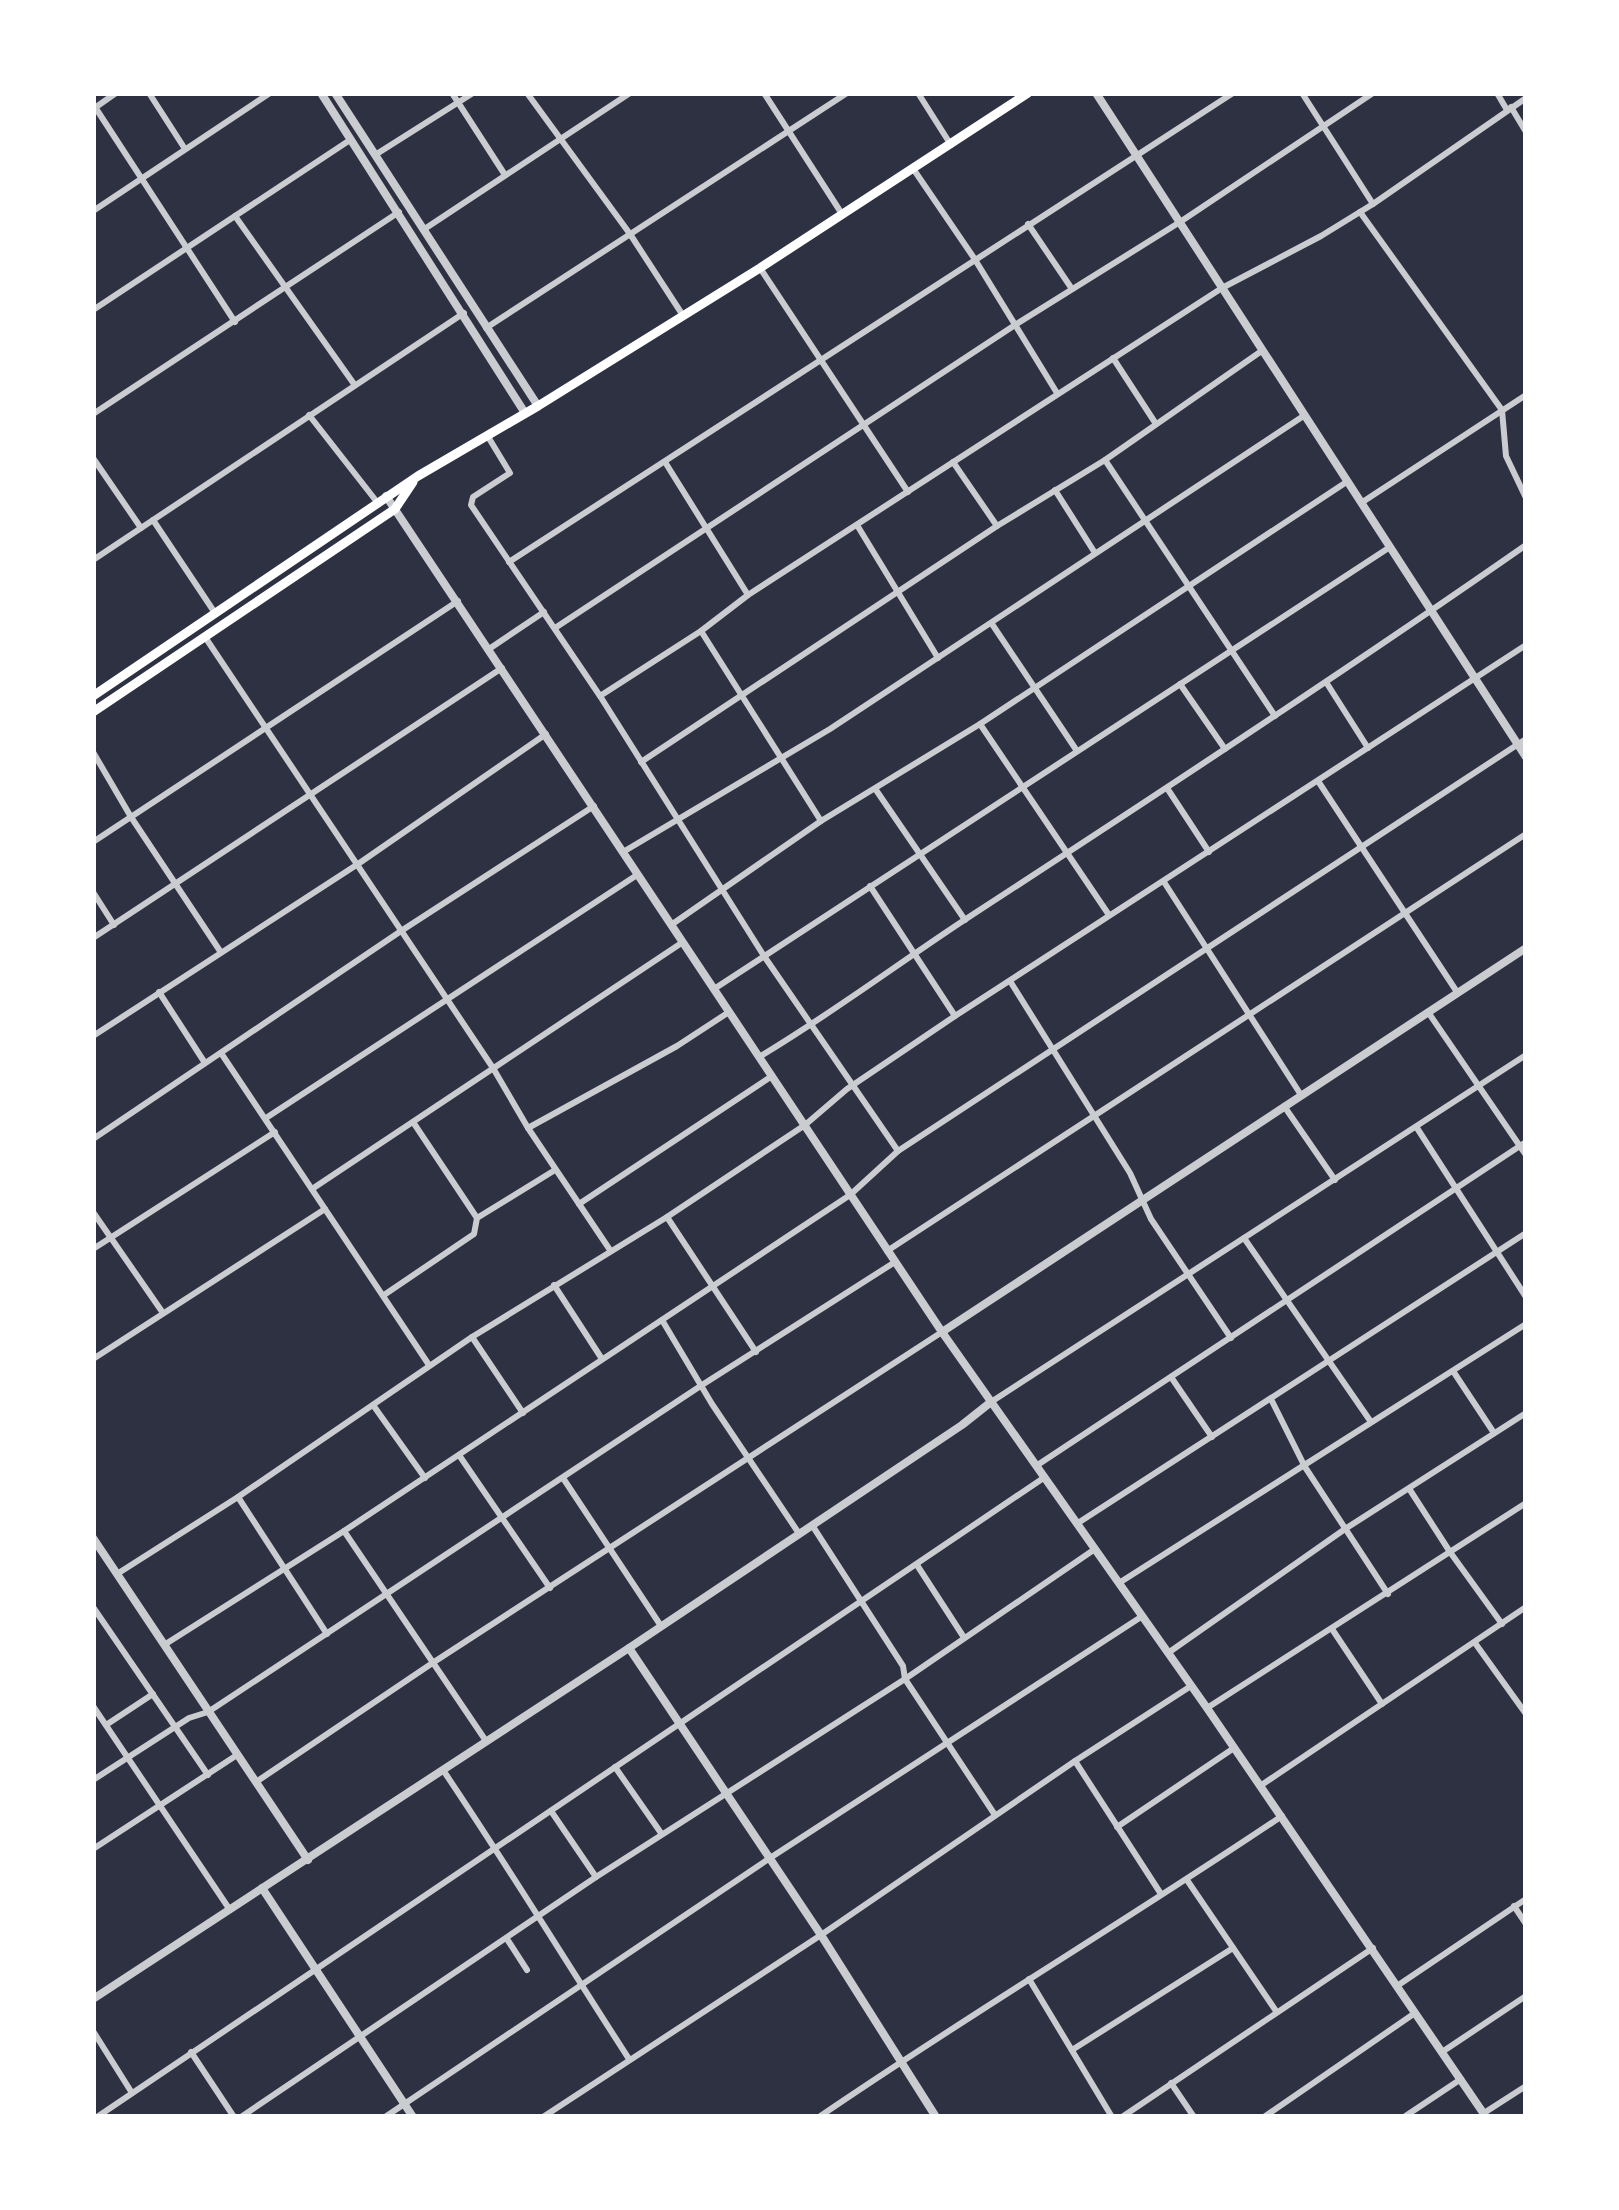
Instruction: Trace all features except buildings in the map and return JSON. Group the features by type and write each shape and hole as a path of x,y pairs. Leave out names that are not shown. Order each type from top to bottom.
{"main road":[{"path":"93,696 382,499 760,268 1028,93"},
{"path":"93,712 395,509 418,476"}],"street":[{"path":"116,93 94,108 235,322"},
{"path":"149,93 185,149"},
{"path":"93,211 270,93"},
{"path":"525,413 323,97 335,93 538,406"},
{"path":"452,93 505,175"},
{"path":"375,155 473,93"},
{"path":"527,93 682,314"},
{"path":"423,230 630,93"},
{"path":"764,93 842,214"},
{"path":"486,328 848,93"},
{"path":"918,93 951,145"},
{"path":"1096,93 1476,680 1522,741 1526,757"},
{"path":"509,562 1233,93"},
{"path":"1302,93 1373,204"},
{"path":"555,628 1373,93"},
{"path":"1497,93 1526,132"},
{"path":"600,696 1057,393 1222,288 1373,204 1526,98"},
{"path":"93,310 351,140"},
{"path":"914,170 1057,393"},
{"path":"93,414 399,212"},
{"path":"1360,212 1502,410 1505,456 1526,498"},
{"path":"235,216 355,384"},
{"path":"1028,224 1072,289"},
{"path":"760,268 908,492"},
{"path":"93,560 464,313"},
{"path":"641,762 1105,460 1263,350"},
{"path":"1113,358 1156,424"},
{"path":"1361,503 1526,395"},
{"path":"309,415 395,509 887,1251 1208,1708 1485,2115 1526,2086"},
{"path":"623,852 782,760 1305,416"},
{"path":"488,435 510,472 473,497 471,505 600,696 764,956 898,1150"},
{"path":"93,458 141,528"},
{"path":"1105,460 1275,716"},
{"path":"665,462 748,595"},
{"path":"953,462 998,526"},
{"path":"670,925 821,821 980,724 1348,482"},
{"path":"1055,490 1096,553"},
{"path":"153,520 215,613"},
{"path":"857,525 938,658"},
{"path":"759,1057 1526,545"},
{"path":"714,989 1390,547"},
{"path":"93,842 458,602"},
{"path":"489,649 544,612"},
{"path":"992,624 1077,751"},
{"path":"701,631 821,821"},
{"path":"205,636 610,1250"},
{"path":"117,1574 472,1337 667,1217 955,1016 1526,646"},
{"path":"93,938 502,668"},
{"path":"1326,682 1369,748"},
{"path":"1180,684 1225,749"},
{"path":"980,724 1110,916"},
{"path":"93,1036 358,864 546,734"},
{"path":"164,1645 344,1532 714,1286 850,1195 898,1150 1522,741"},
{"path":"93,752 220,952"},
{"path":"1318,781 1457,992"},
{"path":"1166,788 1208,852"},
{"path":"876,790 965,920"},
{"path":"93,1139 594,806"},
{"path":"887,1251 1526,834"},
{"path":"266,1118 638,875"},
{"path":"1164,882 1301,1096"},
{"path":"870,886 955,1016"},
{"path":"93,892 114,925"},
{"path":"312,1189 683,942"},
{"path":"256,1782 1526,948"},
{"path":"1010,981 1231,1338"},
{"path":"159,992 206,1063"},
{"path":"528,1128 729,1012"},
{"path":"1428,1012 1523,1144 1526,1155"},
{"path":"221,1053 430,1366"},
{"path":"93,1999 629,1648 991,1402 1526,1055"},
{"path":"579,1204 772,1076"},
{"path":"1284,1106 1335,1180"},
{"path":"384,1295 474,1234 477,1218 413,1122"},
{"path":"1417,1127 1526,1297"},
{"path":"93,1249 275,1132"},
{"path":"1036,1466 1523,1144"},
{"path":"477,1218 555,1170"},
{"path":"93,1359 325,1209"},
{"path":"93,1212 163,1313"},
{"path":"667,1217 756,1352"},
{"path":"1078,1523 1526,1233"},
{"path":"1244,1238 1371,1422"},
{"path":"93,1780 197,1714 208,1712 895,1262"},
{"path":"554,1285 602,1359"},
{"path":"662,1320 798,1532"},
{"path":"1118,1584 1526,1324"},
{"path":"472,1337 523,1413"},
{"path":"1453,1371 1495,1434"},
{"path":"1171,1377 1212,1437"},
{"path":"1271,1400 1305,1467 1388,1594"},
{"path":"373,1405 425,1478"},
{"path":"1168,1653 1345,1529 1526,1413"},
{"path":"459,1455 550,1588"},
{"path":"97,2117 1045,1477"},
{"path":"563,1478 661,1626"},
{"path":"1410,1490 1502,1624"},
{"path":"238,1497 327,1634"},
{"path":"1208,1708 1526,1503"},
{"path":"812,1525 995,1816"},
{"path":"344,1532 486,1741"},
{"path":"93,1538 308,1860"},
{"path":"191,2052 238,2117 1095,1549"},
{"path":"916,1565 964,1636"},
{"path":"93,1607 208,1775"},
{"path":"1260,1786 1526,1607"},
{"path":"385,2117 770,1858 1141,1617"},
{"path":"1332,1629 1382,1704"},
{"path":"1475,1643 1526,1714"},
{"path":"629,1648 936,2117"},
{"path":"543,2117 1191,1686"},
{"path":"106,1725 153,1694"},
{"path":"93,1706 230,1910"},
{"path":"1117,1827 1234,1748"},
{"path":"93,1849 238,1755"},
{"path":"1075,1761 1161,1895"},
{"path":"616,1767 662,1834"},
{"path":"443,1770 629,2059"},
{"path":"550,1811 596,1876"},
{"path":"818,2117 1282,1816"},
{"path":"1187,1880 1276,2012"},
{"path":"262,1887 413,2117"},
{"path":"1397,1986 1526,1899"},
{"path":"1514,1906 1526,1924"},
{"path":"507,1939 526,1970"},
{"path":"1072,2050 1233,1948"},
{"path":"1122,2117 1373,1948"},
{"path":"1029,1979 1112,2117"},
{"path":"1442,2052 1526,1996"},
{"path":"1264,2117 1414,2013"},
{"path":"93,2031 132,2093"},
{"path":"1405,2117 1461,2079"},
{"path":"1171,2084 1194,2117"}]}
